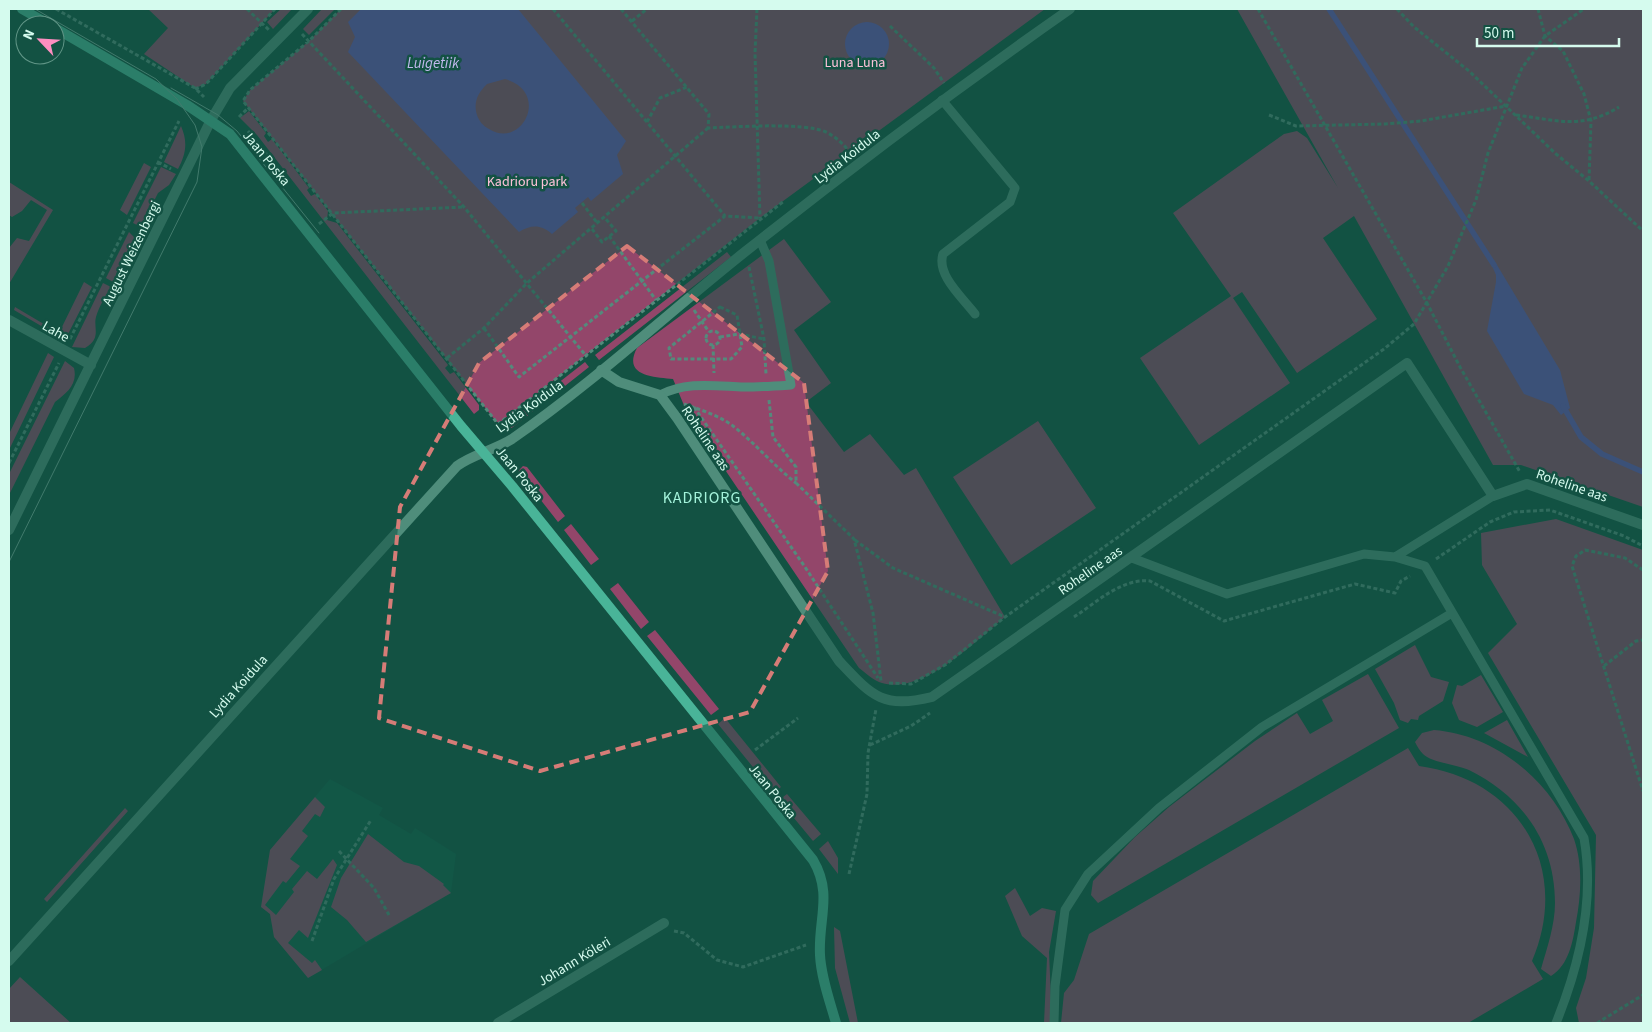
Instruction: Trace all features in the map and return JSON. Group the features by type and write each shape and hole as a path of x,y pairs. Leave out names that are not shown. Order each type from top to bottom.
{"street":[{"name":"August Weizenbergi","path":"9,530 210,120 230,88 308,9"},
{"name":"Lydia Koidula","path":"9,961 457,466 510,440 601,370 760,240 951,93 1070,9"},
{"name":"Jaan Poska","path":"65,34 210,120 230,134 310,232 461,426 485,452 813,860 823,882 824,909 820,956 836,1023"},
{"name":"Lahe","path":"9,320 64,352 91,365"},
{"name":"Roheline aas","path":"660,395 839,661 866,689 894,702 912,702 932,696 1407,364 1493,496 1527,484 1643,525"},
{"path":"601,370 625,385 660,395"},
{"name":"Johann Köleri","path":"498,1023 664,923"}],"lane":[{"path":"942,100 1015,188 1010,202 943,254 941,262 943,271 975,314"},
{"path":"660,395 672,388 690,385 767,386 791,384 769,261 760,240"},
{"path":"1395,557 1493,496"},
{"path":"1132,558 1227,594 1364,554 1395,557 1425,566 1584,838 1588,863 1587,910 1582,943 1556,1023"},
{"path":"1054,1023 1055,986 1065,910 1088,874 1159,808 1262,727 1452,612"}],"path":[{"path":"56,9 195,88 206,84 275,9"},
{"path":"247,9 278,39"},
{"path":"341,9 309,41 250,90 243,102 333,213 498,424 760,218"},
{"path":"553,9 725,216"},
{"path":"621,9 709,114 708,128"},
{"path":"632,21 647,9"},
{"path":"757,9 755,53 760,218"},
{"path":"1258,9 1427,303 1460,367 1527,484"},
{"path":"1397,9 1414,27 1469,71 1556,154 1589,181 1643,231"},
{"path":"1538,9 1545,36 1563,51 1584,94 1591,121 1589,181"},
{"path":"881,683 911,684 945,664 1005,617 1384,349 1414,324 1427,303 1460,238 1476,200 1488,153 1522,68 1545,36 1584,9"},
{"path":"293,24 464,207 586,356 601,370"},
{"path":"890,26 934,68 951,93"},
{"path":"647,122 660,98 686,87"},
{"path":"1268,114 1296,126 1326,126 1421,121 1506,106"},
{"path":"1515,115 1564,122 1591,121 1619,107"},
{"path":"239,117 248,108"},
{"path":"9,463 179,121"},
{"path":"447,358 484,328 527,283 708,128 758,127 824,131 839,139 850,152"},
{"path":"158,162 176,172"},
{"path":"582,203 598,224"},
{"path":"310,232 333,213 464,207"},
{"path":"484,328 519,377 725,216 760,218"},
{"path":"592,229 602,242 616,230 605,218"},
{"path":"742,233 764,339 773,437 796,467 796,483"},
{"path":"609,236 656,300"},
{"path":"687,300 709,332"},
{"path":"720,307 736,315 742,347 731,359 671,359 669,348 702,321 720,307"},
{"path":"709,332 716,332 720,337"},
{"path":"709,332 706,340 713,345"},
{"path":"720,337 739,334 764,339"},
{"path":"713,345 719,342 720,337"},
{"path":"713,345 714,386"},
{"path":"660,395 711,412 733,426 854,539 892,568 1005,617"},
{"path":"694,407 805,567 881,683"},
{"path":"854,539 874,613 881,683"},
{"path":"1643,570 1625,558 1585,550 1576,556 1572,566 1643,791"},
{"path":"1604,666 1636,641 1643,640"},
{"path":"848,874 867,794 868,754 878,696"},
{"path":"755,750 798,718"},
{"path":"312,941 334,879 371,820"},
{"path":"339,851 374,888 389,915"},
{"path":"664,923 676,932 684,933 717,960 743,967 811,943"},
{"path":"1597,1023 1643,995"}],"highlighted area":[{"path":"627,246 804,383 828,571 750,712 540,771 379,718 400,507 479,363"}],"shaded area":[{"path":"330,779 383,808 379,815 411,834 415,828 456,854 451,893 308,978 274,937 270,914 261,907 270,850"}],"green space":[{"path":"148,9 275,9 206,84 195,88 144,54 168,28"},
{"path":"281,9 292,9 273,29 267,22"},
{"path":"322,9 335,9 309,35 303,29"},
{"name":"Kadrioru park","path":"341,9 1045,9 760,218 498,424 243,101 250,90 309,41"},
{"path":"1237,9 1643,9 1643,507 1521,465 1493,465 1354,216 1323,238 1377,319 1297,373 1242,292 1233,298 1290,383 1199,445 1140,358 1231,296 1173,213 1284,134 1297,131 1307,138 1338,188"},
{"path":"249,111 266,133 264,136 268,142 272,139 309,188 307,190 311,196 315,194 328,211 327,220 337,223 448,365 445,368 450,374 454,372 479,405 479,410 474,414 257,135 240,118"},
{"path":"181,126 185,137 185,148 178,169 164,162"},
{"path":"144,163 151,167 127,215 120,210"},
{"path":"161,167 176,174 169,185 158,193 141,227 133,223"},
{"path":"9,182 53,210 9,284 9,248 17,238 29,241 47,210 31,200 22,211 12,217 9,215"},
{"path":"129,232 135,238 113,282 106,278"},
{"path":"784,239 831,302 794,330 831,383 806,402 844,452 870,434 904,475 916,468 1005,617 948,664 914,681 898,685 882,683 873,679 859,668 688,415 673,379 649,376 637,370 634,364 633,357 637,348"},
{"path":"727,252 731,257 599,360 595,355"},
{"path":"84,282 92,287 65,340 14,310 15,307 59,333"},
{"path":"103,283 111,287 97,313 95,337 85,348 72,347"},
{"path":"48,353 54,357 9,450 9,434"},
{"path":"65,361 74,368 73,384 55,402 9,495 9,474"},
{"path":"585,362 589,367 507,430 505,427 507,423"},
{"path":"1038,421 1096,508 1011,565 953,477"},
{"path":"523,466 527,467 565,516 558,522 518,471"},
{"path":"1556,519 1643,550 1643,1023 1579,1023 1576,1008 1586,978 1594,928 1596,835 1488,653 1517,624 1482,565 1481,533"},
{"path":"571,524 599,559 591,565 564,530"},
{"path":"618,583 649,622 641,629 610,589"},
{"path":"655,630 719,709 711,715 647,636"},
{"path":"1415,645 1431,677 1449,682 1443,701 1419,716 1418,720 1411,719 1408,723 1400,720 1394,703 1375,669"},
{"path":"1368,674 1399,728 1098,903 1091,895 1093,881 1135,837 1169,807 1255,741 1297,713 1310,734 1333,721 1322,700"},
{"path":"1481,675 1503,712 1477,727 1459,720 1452,703 1457,685 1462,686"},
{"path":"725,718 781,787 774,793 718,724"},
{"path":"1507,720 1528,757 1484,733"},
{"path":"1434,730 1457,734 1479,741 1519,765 1537,781 1552,799 1574,839 1580,870 1579,902 1569,952 1562,966 1551,976 1541,969 1555,911 1553,881 1549,860 1542,841 1520,807 1505,793 1469,770 1432,759 1423,754 1415,742 1422,733"},
{"path":"1408,748 1419,766 1454,774 1484,789 1509,809 1528,833 1540,861 1545,893 1543,926 1532,961 1543,979 1468,1023 1061,1023 1064,993 1074,980 1089,934"},
{"path":"787,794 821,834 813,841 779,800"},
{"path":"315,797 325,807 320,817 315,814 302,831 308,836 290,859 300,866 286,883 283,881 265,905 276,915 294,892 292,889 307,871 317,879 333,859 337,865 308,938 299,930 288,943 312,963 315,960 322,970 308,978 274,937 270,914 261,907 270,850"},
{"path":"125,808 128,811 47,902 44,899"},
{"path":"368,834 404,862 419,866 444,884 451,893 366,942 347,920 331,907 341,878"},
{"path":"828,841 838,858 838,874 819,849"},
{"path":"1015,888 1030,916 1042,908 1056,911 1049,952 1052,1023 1044,1023 1047,958 1022,936 1005,896"},
{"path":"834,927 840,931 858,1023 850,1023 835,968"},
{"path":"20,977 71,1023 9,1023 9,989"}],"water":[{"name":"Luigetiik","path":"361,9 518,9 626,141 617,155 623,174 591,201 588,197 575,208 578,212 552,234 539,227 528,228 519,232 348,52 355,37 348,22","holes":["505,79 519,86 527,95 529,106 527,117 521,126 512,132 501,133 483,125 478,117 476,106 477,98 484,87 487,84"]},
{"path":"871,22 883,28 888,35 888,53 883,60 876,65 863,66 855,63 848,56 845,40 848,32 855,25"},
{"path":"1494,260 1560,370 1570,408 1561,415 1553,405 1524,394 1487,331 1496,282 1496,275 1490,261"}],"waterway":[{"path":"1329,9 1494,265"},
{"path":"1563,406 1581,437 1602,454 1643,472"}],"tram line":[{"path":"9,562 197,182 202,147 195,125 177,99 156,79 35,9"},
{"path":"171,88 218,115 237,131 319,233"}],"district":[{"name":"KADRIORG","path":"702,497"}],"park label":[{"name":"Luna Luna","path":"855,62"}]}
